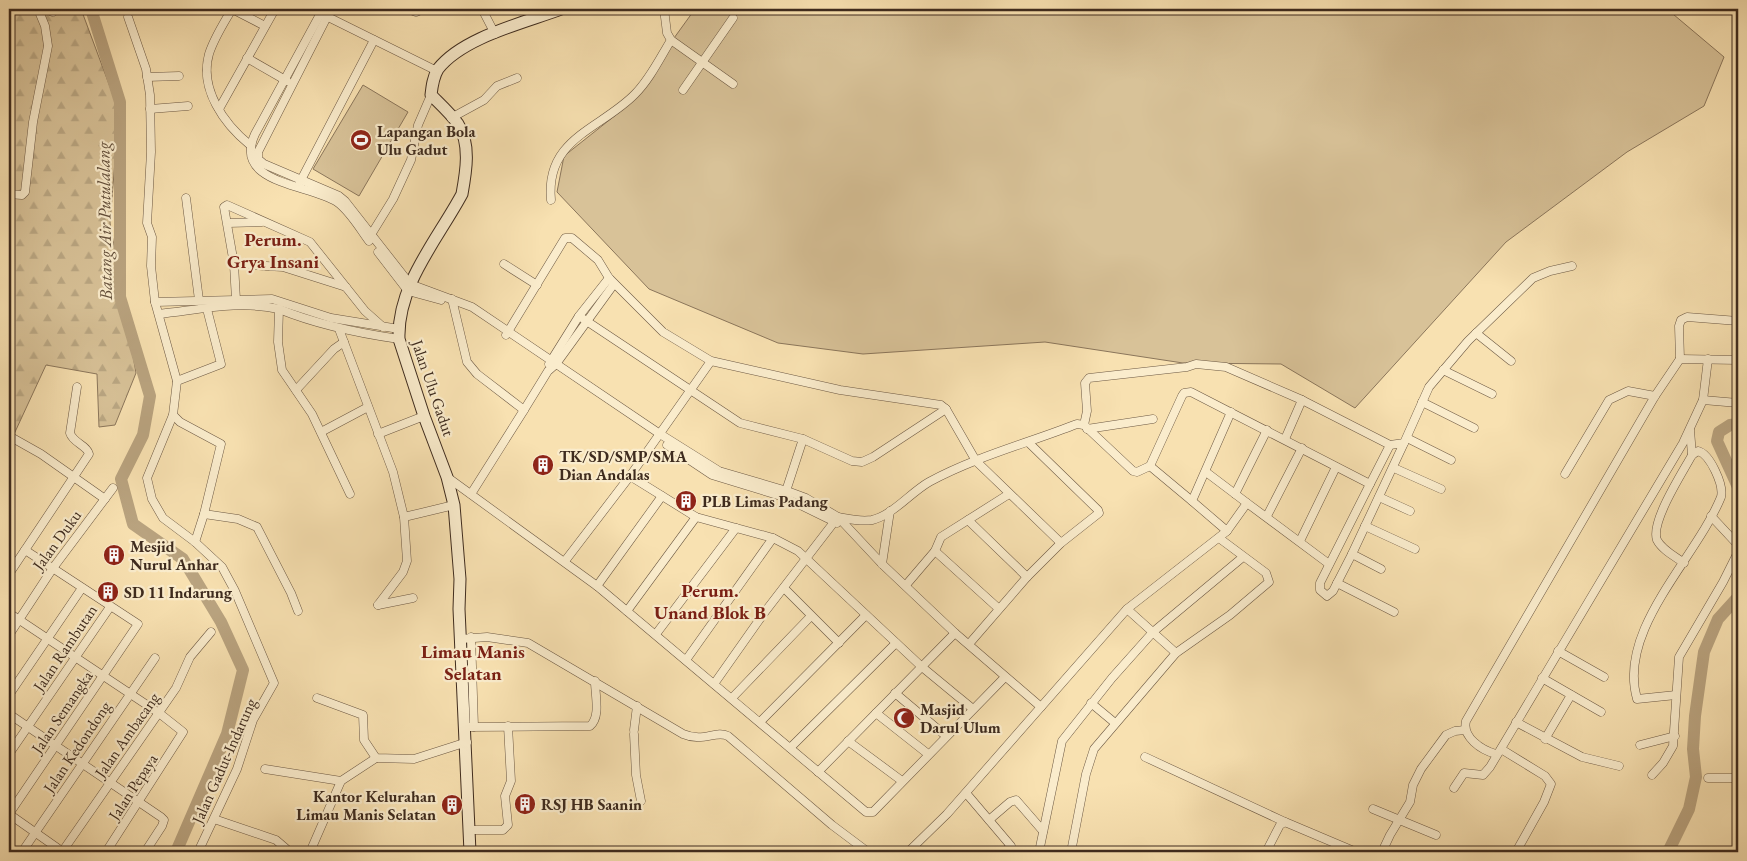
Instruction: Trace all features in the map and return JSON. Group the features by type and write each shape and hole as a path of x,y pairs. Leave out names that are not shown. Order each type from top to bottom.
{"street":[{"path":"9,194 22,195 25,192 33,122 48,46 38,9"},
{"path":"265,26 232,9 213,45 207,64 208,84 219,109 233,130 250,145 253,164 258,170 264,174 299,183 345,201 369,237 409,288 472,307 551,366 658,436 712,475 806,498 845,526 955,633 1041,707"},
{"path":"219,109 275,9"},
{"path":"250,145 288,81 323,13 331,9"},
{"path":"408,9 416,12 424,9"},
{"path":"482,9 494,34"},
{"path":"369,237 394,199 411,160 418,125 431,95 432,82 437,71 449,57 472,43 562,9"},
{"path":"664,9 667,33 671,40 733,84"},
{"path":"323,13 437,71"},
{"name":"Jalan Gadut-Indarung","path":"128,17 147,77 151,152 147,223 152,238 151,266 155,302 177,381 173,415 147,478 152,499 163,518 195,542 222,567 235,590 274,683 254,720 246,748 198,852"},
{"path":"683,90 700,62 732,18"},
{"path":"299,183 374,40"},
{"path":"552,200 554,170 571,142 634,95 671,40"},
{"path":"247,58 288,81"},
{"path":"147,77 180,76"},
{"path":"452,118 484,100 497,86 517,78"},
{"path":"288,81 257,156 264,164 299,183"},
{"name":"Jalan Ulu Gadut","path":"431,95 458,125 463,137 466,153 462,194 409,288 399,334 424,416 447,477 454,505 466,638 470,727 467,742 470,852"},
{"path":"150,110 188,106"},
{"path":"186,198 199,300"},
{"path":"236,300 234,264 224,207 227,205 264,222 285,229 310,242 365,311 383,327"},
{"path":"228,223 264,222"},
{"path":"507,334 567,237 572,238 598,260 612,281 663,332 711,361 840,390 938,404 946,409 976,461 1061,543"},
{"path":"234,264 283,267 347,287"},
{"path":"504,264 537,285"},
{"path":"1450,460 1405,440 1390,445 1329,564 1320,583 1320,590 1327,596 1337,583 1394,468 1405,440 1429,387 1476,333 1533,278 1550,271 1572,266"},
{"path":"471,494 551,366 583,318 612,281"},
{"path":"155,302 272,299 331,318 383,327 399,334"},
{"path":"452,301 467,362 472,369 524,410"},
{"path":"159,314 258,306 279,309 302,319 339,329 399,334"},
{"path":"177,381 221,364 207,309"},
{"path":"279,309 280,362 286,378 296,390 321,432 350,494"},
{"path":"1516,852 1544,802 1551,784 1545,776 1498,751 1473,741 1465,730 1466,721 1656,396 1680,359 1679,326 1681,320 1687,317 1738,321"},
{"path":"583,318 740,423 803,439 852,460 862,462 873,457 946,409"},
{"path":"339,329 393,472 404,517 407,561 404,572 378,605 414,598"},
{"path":"1476,333 1511,361"},
{"path":"296,390 334,349 344,342"},
{"path":"1680,359 1738,360"},
{"path":"1454,788 1464,773 1486,773 1690,430 1703,400 1708,359"},
{"path":"565,561 630,476 692,391 711,361"},
{"path":"1086,427 1088,411 1085,383 1089,378 1186,367 1196,364 1226,367 1302,400 1390,445"},
{"path":"1443,370 1492,394"},
{"path":"9,574 89,454 87,449 73,439 70,433 77,387"},
{"path":"1565,474 1609,400 1628,391 1656,396"},
{"path":"836,519 873,520 890,511 928,482 976,461 1077,424 1086,427 1133,471 1137,472 1150,466 1184,394 1191,392 1370,484"},
{"path":"1285,439 1302,400"},
{"path":"1703,400 1738,403"},
{"path":"1422,402 1474,428"},
{"path":"321,432 368,407"},
{"path":"1192,501 1231,412"},
{"path":"173,415 180,422 221,444 204,514 195,542"},
{"path":"378,434 424,416"},
{"path":"1086,427 1153,418"},
{"path":"1235,494 1267,430"},
{"path":"1690,430 1692,455"},
{"path":"9,436 105,499"},
{"path":"785,494 803,439"},
{"path":"969,644 998,608 1061,543 1099,512 1029,443"},
{"path":"1267,516 1302,448"},
{"path":"1676,695 1638,700 1636,698 1634,666 1639,637 1646,624 1684,562 1711,516 1721,497 1721,486 1706,455 1698,451 1692,455 1656,526 1658,541 1663,548 1684,562"},
{"path":"1150,466 1227,531"},
{"path":"1300,541 1336,467"},
{"path":"1394,468 1441,489"},
{"path":"1206,472 1329,564"},
{"path":"630,476 696,517 773,538 808,558 922,667 973,708"},
{"path":"447,477 597,586 866,812 872,812 1005,677"},
{"name":"Jalan Duku","path":"9,634 53,568 113,488"},
{"path":"906,585 935,551 941,537 1009,494"},
{"path":"597,586 662,496"},
{"path":"1379,498 1410,511"},
{"path":"908,852 966,793 1127,609 1227,531 1247,503"},
{"path":"404,517 454,505"},
{"path":"882,564 890,511"},
{"path":"204,514 238,519 257,526 291,593 298,611"},
{"path":"1711,516 1738,546"},
{"path":"627,611 696,517"},
{"path":"714,684 836,519"},
{"path":"968,520 1027,578"},
{"path":"1365,526 1415,549"},
{"path":"656,634 736,528"},
{"path":"686,660 773,538"},
{"path":"1071,852 1092,754 1114,723 1176,653 1268,585 1269,578 1266,573 1219,538"},
{"path":"25,550 110,607"},
{"path":"935,551 998,608"},
{"path":"1652,775 1669,755 1675,736 1676,695 1680,657 1724,582 1738,552"},
{"path":"1352,554 1381,569"},
{"path":"1039,852 1062,741 1091,703 1153,632 1243,557"},
{"path":"1337,583 1394,612"},
{"path":"9,695 82,588"},
{"path":"784,588 838,643"},
{"name":"Jalan Semangka","path":"9,814 138,624 110,607"},
{"name":"Jalan Rambutan","path":"9,754 110,607"},
{"path":"1127,609 1176,653"},
{"path":"9,612 159,714"},
{"path":"760,722 866,615"},
{"path":"732,698 811,616"},
{"name":"Jalan Ambacang","path":"63,852 159,714 180,681 190,657 211,632"},
{"path":"818,772 955,633"},
{"path":"466,638 495,638 528,643 683,734 695,738 720,734 728,736 832,825 868,852"},
{"path":"790,748 896,643"},
{"path":"1558,651 1604,677"},
{"name":"Jalan Kedondong","path":"22,852 155,658"},
{"path":"1542,678 1601,712"},
{"path":"470,727 590,726 594,723 596,715 595,681"},
{"path":"896,693 946,736"},
{"path":"1545,739 1571,695"},
{"path":"317,698 363,715 364,740 376,758"},
{"path":"1091,703 1114,723"},
{"path":"637,706 634,732 636,775 641,800"},
{"path":"876,713 928,754"},
{"path":"9,714 164,820 145,852"},
{"name":"Jalan Pepaya","path":"106,852 182,737 182,730 159,714"},
{"path":"1516,722 1582,757 1600,763 1619,766"},
{"path":"470,830 503,830 508,825 505,796 511,781 508,726"},
{"path":"1382,852 1413,796 1415,779 1446,735 1454,731 1465,730"},
{"path":"1640,745 1675,736"},
{"path":"310,852 342,781 376,758 414,759 467,742"},
{"path":"848,742 902,781"},
{"path":"1145,757 1285,822 1356,852"},
{"path":"265,770 342,781"},
{"path":"1708,778 1738,778"},
{"path":"966,793 1013,849 1004,852"},
{"path":"989,820 1010,802 1016,800 1043,831"},
{"path":"1373,809 1436,835"},
{"path":"9,814 63,852"},
{"path":"214,819 276,840 290,852"},
{"path":"1266,852 1280,825 1285,822"}],"green space":[{"path":"9,9 81,9 119,111 110,223 136,373 115,425 99,427 97,374 46,365 9,445"},
{"path":"695,9 1667,9 1724,57 1704,106 1627,152 1506,242 1355,408 1281,364 1183,363 1045,342 863,354 778,343 649,289 557,192 564,156 622,110"},
{"name":"Lapangan Bola Ulu Gadut","path":"363,85 408,112 359,196 313,169"}],"waterway":[{"name":"Batang Air Putulalang","path":"91,9 120,102 120,297 150,396 143,435 121,479 133,524 183,559 221,622 243,670 227,734 176,852"},
{"path":"1738,424 1730,425 1719,432 1717,441 1738,487"},
{"path":"1668,852 1689,809 1696,777 1693,749 1695,716 1704,652 1718,619 1738,597"}],"place":[{"name":"Lapangan Bola Ulu Gadut","path":"361,140"},
{"name":"TK/SD/SMP/SMA Dian Andalas","path":"543,465"},
{"name":"PLB Limas Padang","path":"686,501"},
{"name":"Mesjid Nurul Anhar","path":"114,555"},
{"name":"SD 11 Indarung","path":"108,592"},
{"name":"Masjid Darul Ulum","path":"904,718"},
{"name":"RSJ HB Saanin","path":"525,804"},
{"name":"Kantor Kelurahan Limau Manis Selatan","path":"452,805"}],"district":[{"name":"Perum. Grya Insani","path":"273,250"},
{"name":"Perum. Unand Blok B","path":"710,601"},
{"name":"Limau Manis Selatan","path":"473,662"}]}
